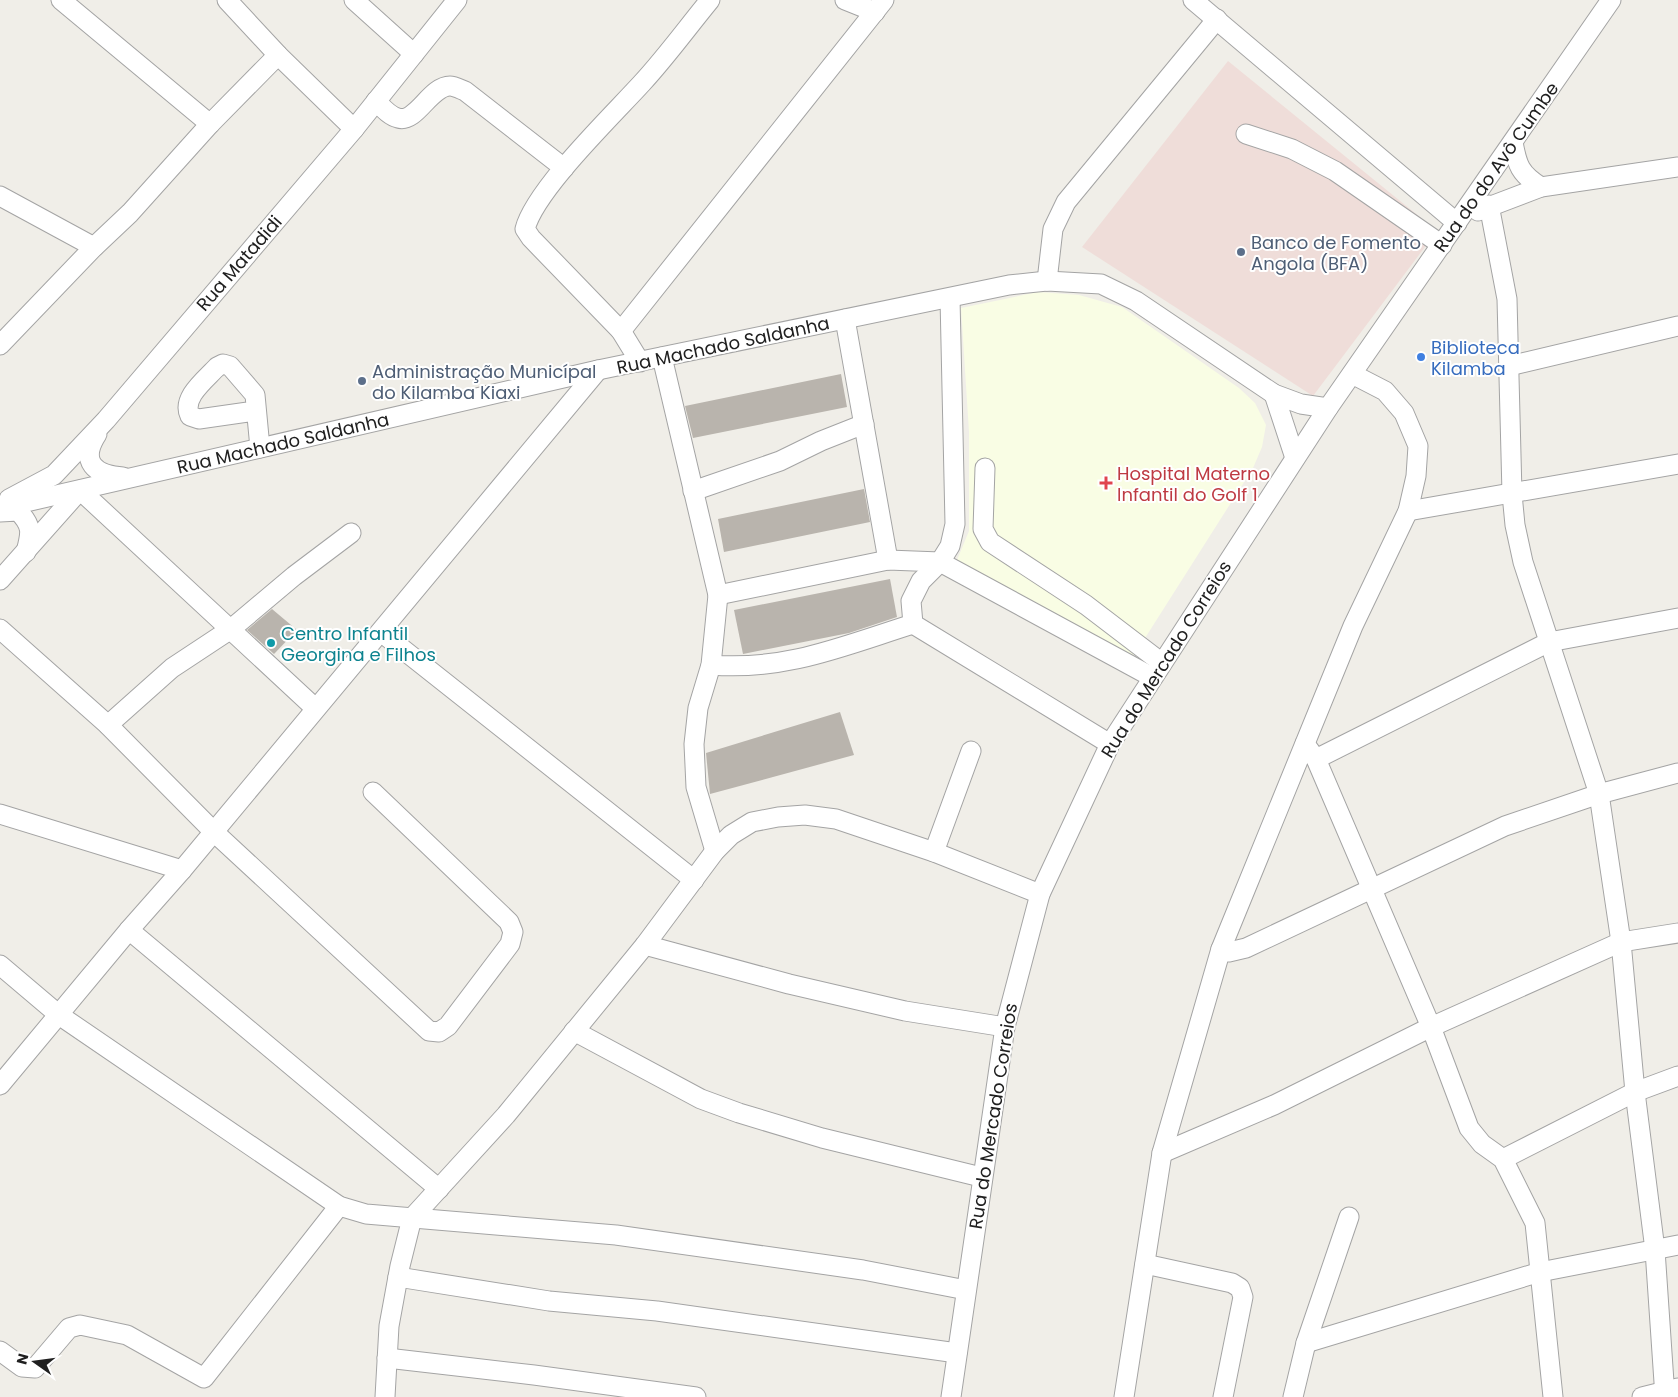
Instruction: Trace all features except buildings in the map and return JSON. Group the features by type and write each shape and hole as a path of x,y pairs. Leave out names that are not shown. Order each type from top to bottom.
{"street":[{"path":"61,0 210,124"},
{"path":"227,0 278,55 354,128"},
{"path":"354,0 414,54"},
{"name":"Rua Matadidi","path":"0,503 54,475 106,420 354,128 457,0"},
{"path":"640,362 621,331 531,238 525,229 531,213 564,168 644,81 710,0"},
{"path":"621,331 880,6 845,0"},
{"path":"1193,0 1458,223 1488,205 1541,187 1678,167"},
{"name":"Rua do do Avô Cumbe","path":"1328,408 1611,0"},
{"path":"1047,281 1053,229 1066,202 1217,19"},
{"path":"0,345 130,212 210,124 278,55"},
{"path":"376,101 391,115 399,119 409,117 439,88 450,85 465,91 564,168"},
{"path":"1246,134 1292,150 1335,171 1442,246"},
{"path":"1513,142 1517,164 1528,179 1541,187"},
{"path":"0,196 94,247"},
{"path":"1488,205 1507,299 1512,494 1515,525 1523,562 1599,794 1621,942 1635,1092 1655,1250 1669,1392 1642,1397"},
{"name":"Rua Machado Saldanha","path":"0,508 598,370 1009,285 1047,281 1101,284 1136,300 1274,394 1301,404 1328,408"},
{"path":"913,624 911,601 921,582 940,562 950,546 955,524 950,298"},
{"path":"845,320 888,560"},
{"path":"1509,366 1678,326"},
{"path":"662,357 718,595 711,664 698,708 694,744 696,788 715,851"},
{"path":"0,1085 129,930 214,832 315,708 381,632 598,370"},
{"path":"1124,1397 1162,1153 1221,949 1264,840 1311,751 1353,626 1408,511 1416,476 1418,446 1404,413 1385,391 1352,374"},
{"path":"1274,394 1295,458"},
{"name":"Rua do Mercado Correios","path":"951,1397 981,1177 1005,1027 1040,894 1110,744 1328,408"},
{"path":"255,411 260,448"},
{"path":"106,420 90,448 90,459 96,470 106,476 133,478"},
{"path":"693,491 780,460 864,424"},
{"path":"1408,511 1678,464"},
{"path":"985,468 983,529 990,542 1086,605 1157,670"},
{"path":"0,580 80,490 315,708"},
{"path":"0,512 18,511 28,521 30,536 26,552"},
{"path":"108,725 172,668 231,630 294,576 351,533"},
{"path":"718,595 888,560 940,562 1157,670"},
{"path":"1311,751 1549,642 1678,618"},
{"path":"711,664 743,667 795,661 913,624 1110,744"},
{"path":"0,629 108,725 214,832 429,1031 439,1032 448,1026 510,944 513,932 509,922 373,792"},
{"path":"381,632 694,880"},
{"path":"934,852 971,751"},
{"path":"1311,751 1372,888 1430,1027 1469,1128 1482,1144 1503,1159 1535,1223 1539,1238 1540,1272 1553,1397"},
{"path":"1221,949 1229,952 1246,948 1505,826 1599,794 1678,773"},
{"path":"0,814 182,870"},
{"path":"385,1397 389,1326 412,1218 506,1115 644,945 715,851 731,834 752,822 805,814 836,820 934,852 1040,894"},
{"path":"129,930 439,1189"},
{"path":"1162,1153 1274,1105 1430,1027 1621,942 1678,933"},
{"path":"644,945 788,984 905,1011 1005,1027"},
{"path":"0,965 59,1016 339,1206 366,1214 616,1235 863,1270 966,1290"},
{"path":"574,1031 701,1099 739,1113 822,1138 981,1177"},
{"path":"1503,1159 1635,1092 1678,1076"},
{"path":"0,1351 22,1367 35,1368 69,1328 80,1325 127,1335 204,1378 339,1206"},
{"path":"1293,1397 1306,1343 1349,1217"},
{"path":"1306,1343 1540,1272 1678,1245"},
{"path":"1145,1264 1232,1283 1240,1288 1243,1297 1223,1397"},
{"path":"398,1278 549,1301 657,1311 957,1353"},
{"path":"387,1358 534,1374 696,1397"}],"shaded area":[{"path":"1228,61 1437,231 1313,396 1082,247"},
{"name":"Hospital Materno Infantil do Golf 1","path":"1038,292 1079,295 1122,307 1239,388 1255,403 1266,425 1262,447 1253,468 1133,657 957,560 969,531 969,432 961,308"}],"place":[{"name":"Banco de Fomento Angola (BFA)","path":"1241,252"},
{"name":"Biblioteca Kilamba","path":"1421,357"},
{"name":"Administração Municípal do Kilamba Kiaxi","path":"362,381"},
{"name":"Hospital Materno Infantil do Golf 1","path":"1106,483"},
{"name":"Centro Infantil Georgina e Filhos","path":"271,643"}]}
